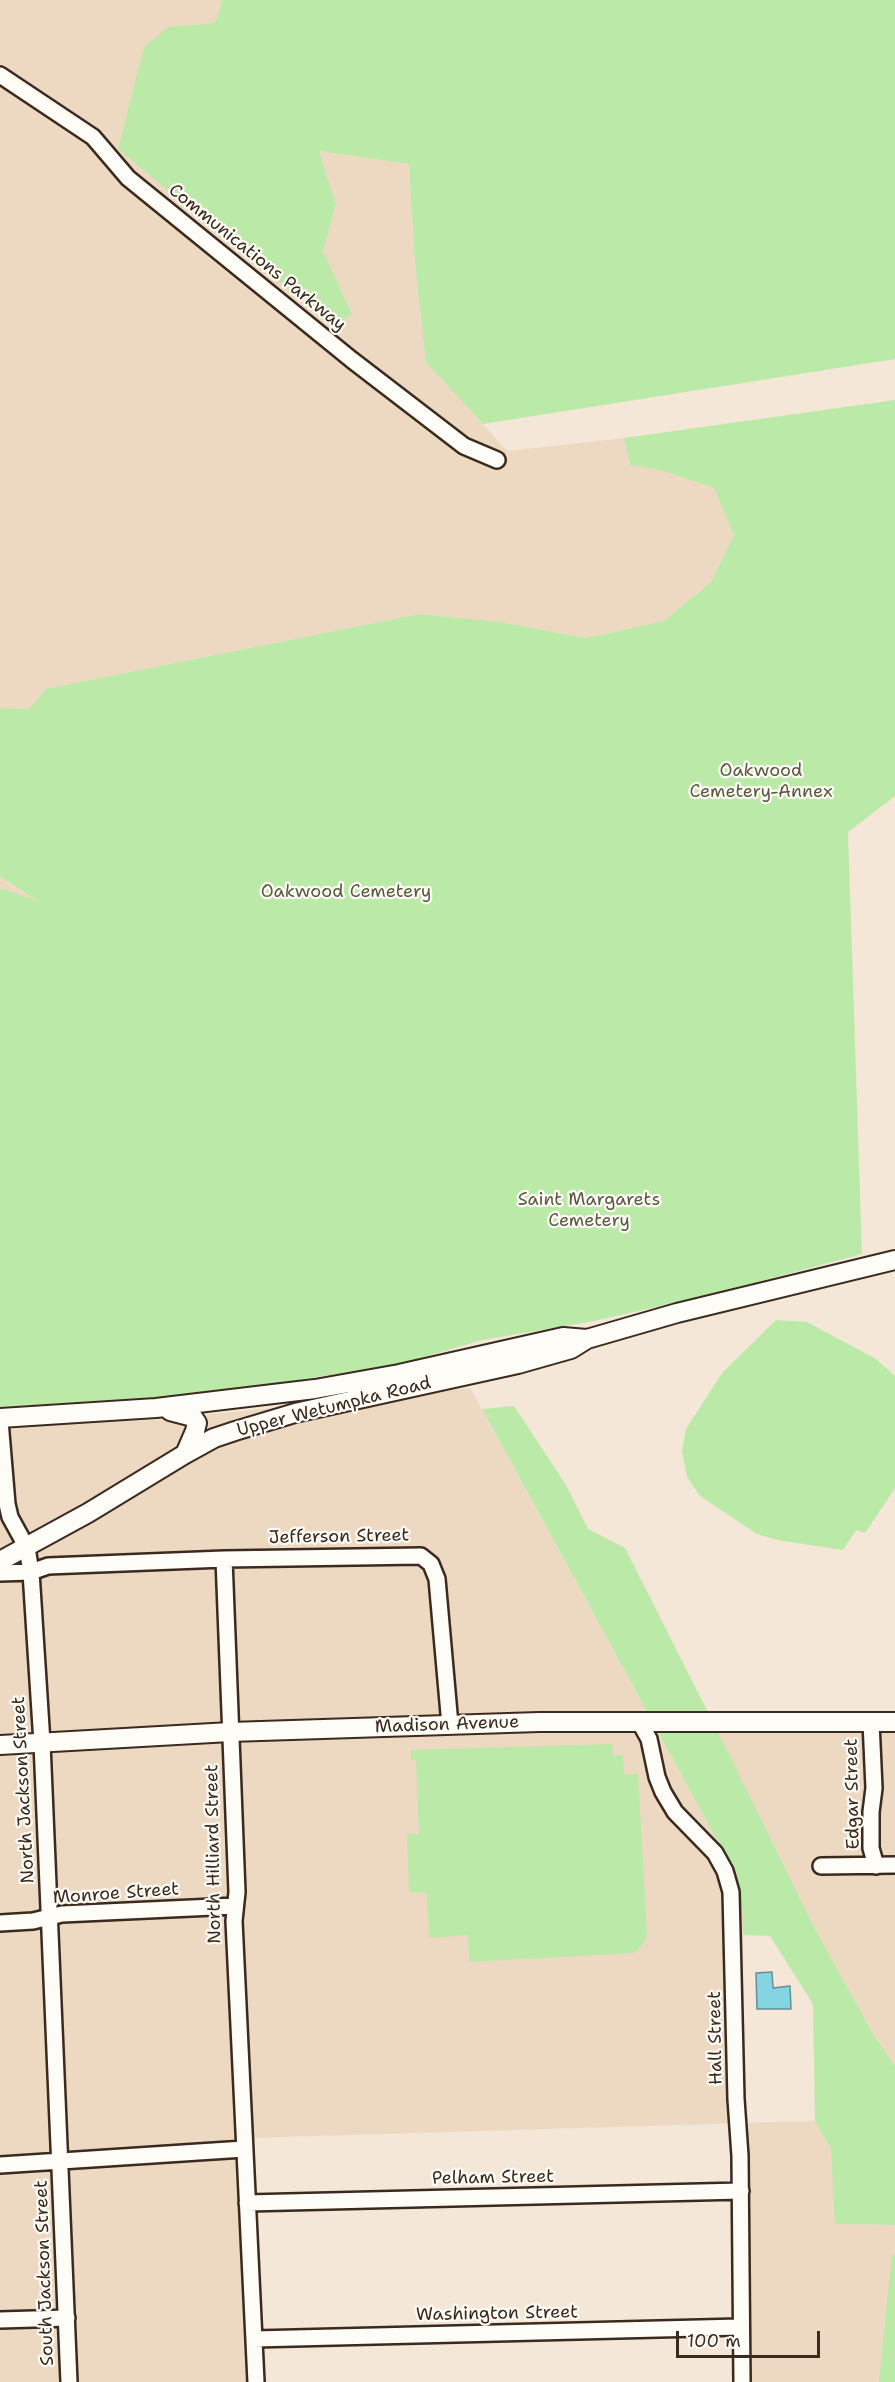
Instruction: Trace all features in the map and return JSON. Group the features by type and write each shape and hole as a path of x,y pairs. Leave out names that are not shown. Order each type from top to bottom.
{"main road":[{"name":"Upper Wetumpka Road","path":"0,1419 156,1408 333,1386 379,1386 450,1380 562,1337 587,1339 706,1305 895,1260"},
{"name":"Upper Wetumpka Road","path":"0,1561 27,1548 214,1438 379,1386 441,1363 515,1356"},
{"path":"156,1408 194,1417 195,1431 184,1454"},
{"name":"Madison Avenue","path":"0,1745 230,1732 450,1725 639,1721 895,1722"}],"street":[{"name":"Communications Parkway","path":"0,75 93,136 128,178 464,446 498,460"},
{"name":"North Jackson Street","path":"0,1419 7,1504 10,1516 27,1548 31,1572 42,1743 60,2162"},
{"name":"Jefferson Street","path":"224,1559 411,1555 427,1559 434,1568 437,1579 450,1725"},
{"path":"0,1573 31,1572 48,1566 224,1559"},
{"name":"North Hilliard Street","path":"224,1559 244,2149 256,2382"},
{"name":"Hall Street","path":"639,1721 649,1739 655,1770 663,1792 675,1812 715,1853 725,1871 731,1892 741,2191 742,2382"},
{"name":"Edgar Street","path":"871,1722 874,1788 871,1848 876,1866"},
{"path":"821,1866 895,1865"},
{"name":"Monroe Street","path":"0,1923 49,1918 62,1914 235,1906"},
{"path":"0,2165 244,2149"},
{"name":"South Jackson Street","path":"60,2162 69,2382"},
{"name":"Pelham Street","path":"247,2203 741,2191"},
{"path":"0,2320 67,2318"},
{"name":"Washington Street","path":"254,2339 740,2327"}],"shaded area":[{"path":"0,0 223,0 215,23 168,27 352,314 323,251 336,205 318,151 409,164 415,263 427,362 507,451 624,438 630,465 660,470 714,488 734,535 711,582 664,621 586,638 500,622 419,614 46,689 29,709 0,708"},
{"path":"0,877 11,885 42,903 0,888"},
{"path":"470,1388 716,1838 736,1869 743,1914 744,2123 250,2138 261,2382 0,2382 0,1425 154,1420"},
{"path":"895,1712 895,2066 873,2034 813,1925 709,1714"},
{"path":"815,2121 831,2149 836,2224 895,2225 895,2382 749,2382 744,2123"}],"green space":[{"path":"223,0 895,0 895,359 483,424 426,362 415,263 409,164 319,151 336,205 323,251 352,314 333,326 118,149 144,47 168,27 215,23"},
{"path":"895,400 895,796 848,832 862,1254 701,1297 589,1322 482,1340 400,1364 208,1394 0,1407 0,888 38,901 0,877 0,708 29,709 46,689 419,614 500,622 586,638 664,621 711,582 734,535 714,488 660,470 630,465 624,438"},
{"path":"776,1320 807,1322 876,1359 895,1376 895,1488 865,1533 856,1530 843,1550 777,1540 757,1534 700,1496 687,1477 682,1451 686,1429 722,1373"},
{"path":"514,1406 566,1485 588,1529 625,1548 813,1925 873,2034 895,2066 895,2225 835,2224 831,2149 815,2121 813,2004 770,1936 743,1935 743,1914 736,1869 716,1838 482,1409"},
{"path":"612,1744 613,1756 623,1755 624,1774 638,1774 647,1935 643,1944 634,1953 469,1962 468,1935 429,1938 427,1893 409,1892 407,1834 419,1834 416,1760 411,1760 411,1750"},
{"path":"892,2254 895,2254 895,2382 879,2382"}],"water":[{"path":"772,1972 773,1988 790,1986 791,2009 757,2009 756,1973"}],"park label":[{"name":"Oakwood Cemetery-Annex","path":"761,781"},
{"name":"Oakwood Cemetery","path":"346,892"},
{"name":"Saint Margarets Cemetery","path":"589,1210"}]}
